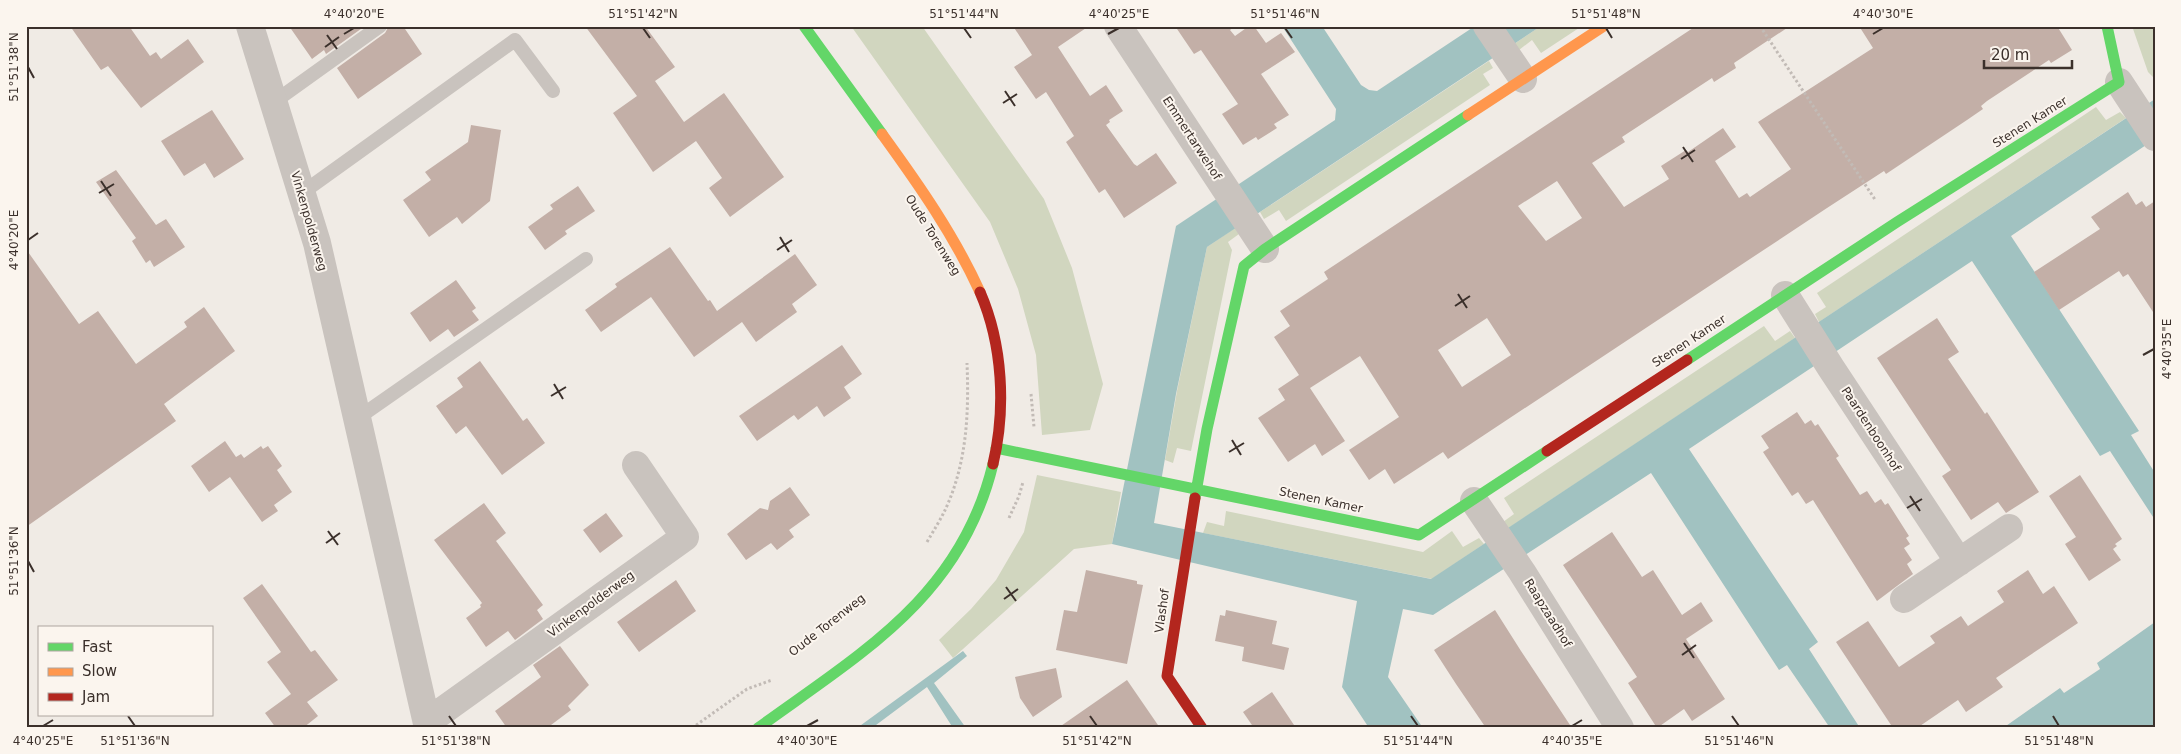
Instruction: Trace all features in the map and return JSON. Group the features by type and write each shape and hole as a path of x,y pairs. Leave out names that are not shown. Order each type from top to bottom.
{"street":[{"name":"Vinkenpolderweg","path":"250,26 317,242 428,725 685,536 636,465"},
{"name":"Oude Torenweg","path":"758,728 875,642 928,593 952,560 977,515 990,482 1002,406 1000,376 992,324 981,291 968,262 936,208 804,26"},
{"name":"Emmertarwehof","path":"1118,26 1258,238"},
{"path":"1487,26 1516,68"},
{"path":"1198,488 1207,429 1244,266 1258,238 1516,68 1604,26"},
{"path":"2107,26 2119,82 2155,137"},
{"name":"Stenen Kamer","path":"996,448 1198,488 1419,535 1474,501 1892,225 2119,82"},
{"name":"Paardenboonhof","path":"1785,295 1959,562"},
{"name":"Vlashof","path":"1198,488 1182,571 1167,676 1202,728"},
{"name":"Raapzaadhof","path":"1474,501 1522,572 1620,728"},
{"path":"1904,599 2009,528"}],"lane":[{"path":"274,102 380,26"},
{"path":"302,193 515,40 553,91"},
{"path":"358,418 586,259"}],"path":[{"path":"1760,26 1892,225"},
{"path":"924,547 946,507 958,474 965,439 969,398 967,361"},
{"path":"1007,521 1020,496 1030,456 1034,425 1031,390"},
{"path":"692,728 747,689 775,679"}],"green space":[{"path":"851,26 922,26 1044,199 1072,268 1103,384 1090,430 1042,435 1036,355 1018,289 990,222"},
{"path":"1541,26 1582,26 1541,53 1532,40 1519,50 1514,44"},
{"path":"2132,26 2155,26 2155,79 2148,72"},
{"path":"1489,61 1493,68 1483,74 1490,85 1286,221 1279,210 1264,219 1260,212"},
{"path":"2096,107 2106,120 2120,112 2126,118 1819,322 1815,314 1826,307 1817,293"},
{"path":"1235,228 1239,234 1228,242 1232,250 1191,451 1177,448 1173,463 1165,460 1177,391 1207,247"},
{"path":"1764,326 1775,341 1790,331 1795,338 1507,529 1503,522 1514,514 1504,498"},
{"path":"1037,475 1121,492 1112,544 1074,549 953,658 939,640 971,609 996,580 1024,532"},
{"path":"1226,511 1423,552 1452,531 1463,547 1479,538 1484,544 1432,579 1203,533 1207,522 1224,526"}],"water":[{"path":"1282,26 1322,26 1361,85 1369,90 1377,91 1475,26 1541,26 1207,247 1176,394 1154,523 1431,579 2155,99 2155,139 2011,236 2139,431 2131,435 2155,473 2155,520 2110,451 2100,456 1972,261 1689,449 1818,642 1809,649 1860,728 1830,728 1787,665 1779,670 1651,473 1433,615 1403,609 1388,677 1423,728 1369,728 1342,687 1357,601 1112,544 1176,226 1335,120 1336,109"},
{"path":"2155,622 2155,728 2003,728 2060,688 2064,693 2100,669 2097,663"},
{"path":"963,651 967,656 934,683 966,728 953,728 927,687 872,728 857,728"}],"building":[{"path":"70,26 129,26 150,56 156,52 161,59 188,39 204,62 141,108 108,66 101,70"},
{"path":"289,26 365,26 326,54 324,50 312,59"},
{"path":"389,26 403,26 422,54 358,99 337,68 385,33"},
{"path":"585,26 645,26 675,67 655,81 684,122 724,93 784,177 730,217 709,188 722,178 696,141 653,172 613,113 637,96"},
{"path":"1013,26 1089,26 1058,47 1090,96 1106,85 1123,111 1109,120 1110,122 1106,125 1134,164 1137,166 1156,153 1177,183 1124,218 1105,189 1099,193 1066,142 1074,136 1046,92 1036,99 1014,67 1032,55"},
{"path":"1175,26 1235,26 1230,30 1235,36 1249,26 1254,26 1266,43 1281,33 1295,52 1261,74 1289,115 1274,124 1277,128 1258,140 1256,137 1243,145 1222,114 1238,104 1201,50 1194,54"},
{"path":"1696,26 1790,26 1734,63 1736,68 1714,82 1712,78 1622,137 1625,142 1592,163 1624,207 1669,179 1661,166 1686,150 1688,152 1723,128 1736,147 1715,161 1739,198 1747,193 1750,197 1791,169 1758,122 1873,48 1859,26 2057,26 2072,50 2051,63 2049,60 1987,101 1981,106 1983,109 1886,174 1884,171 1827,208 1448,459 1443,452 1394,484 1385,469 1369,480 1349,450 1399,417 1360,356 1310,388 1345,441 1322,456 1315,444 1288,462 1258,418 1285,400 1278,389 1299,375 1274,337 1290,326 1280,311 1328,279 1324,272","holes":["1557,181 1582,218 1546,241 1518,206","1487,318 1511,355 1462,387 1438,350"]},
{"path":"212,110 244,159 214,178 205,163 184,176 161,141"},
{"path":"471,125 501,130 490,201 462,224 457,217 429,237 403,200 431,180 425,172 468,142"},
{"path":"116,170 156,225 166,219 185,247 154,267 150,260 146,263 132,241 136,238 96,182"},
{"path":"578,186 595,211 565,231 567,234 545,250 528,227 553,209 550,205"},
{"path":"2128,192 2136,205 2142,201 2146,207 2155,201 2155,315 2128,274 2123,277 2119,271 2059,310 2034,272 2100,229 2091,217"},
{"path":"670,247 717,311 795,254 817,285 792,304 797,312 756,342 742,322 694,357 651,297 601,332 585,310 617,287 615,284"},
{"path":"26,249 79,324 98,311 136,364 187,327 184,322 204,307 235,351 164,404 176,421 26,527"},
{"path":"456,280 476,308 472,311 479,320 454,337 448,329 430,342 410,313"},
{"path":"1937,318 1959,352 1948,359 1985,414 1987,412 2039,492 2006,513 1998,502 1971,520 1942,476 1951,470 1877,358"},
{"path":"842,345 862,374 844,387 851,398 824,417 817,406 798,420 794,415 757,441 739,416"},
{"path":"480,361 523,421 527,418 545,443 502,475 466,426 456,434 436,406 463,387 457,378"},
{"path":"1797,412 1805,424 1811,420 1815,426 1818,424 1839,456 1836,458 1860,495 1867,491 1875,503 1881,499 1885,505 1888,503 1909,536 1906,538 1910,544 1904,548 1912,560 1907,564 1913,574 1877,601 1813,500 1806,504 1798,492 1792,496 1763,452 1769,448 1761,436"},
{"path":"225,441 236,457 241,454 244,458 261,446 263,449 268,446 282,466 277,470 292,492 274,505 278,511 262,522 230,477 209,492 191,466"},
{"path":"2080,475 2122,539 2115,544 2117,546 2113,549 2121,560 2089,581 2065,544 2076,537 2049,496"},
{"path":"790,487 810,515 789,530 794,537 777,550 771,543 746,560 727,534 760,508 768,510 770,501"},
{"path":"484,503 506,533 496,541 543,605 537,610 543,619 515,640 508,631 486,647 466,618 481,607 482,603 434,540"},
{"path":"606,513 623,536 600,553 583,530"},
{"path":"1612,532 1642,577 1653,570 1682,615 1701,602 1713,621 1686,639 1725,699 1692,721 1684,709 1657,728 1628,683 1637,677 1563,565"},
{"path":"1086,570 1137,581 1137,584 1143,585 1127,664 1056,650 1064,610 1077,612"},
{"path":"2028,570 2043,594 2054,586 2078,623 1996,678 2003,687 1966,712 1958,700 1917,728 1893,728 1836,642 1868,621 1899,667 1935,643 1930,636 1961,616 1968,626 2004,602 1997,591"},
{"path":"676,580 696,611 639,652 617,622"},
{"path":"262,584 311,652 315,650 338,680 307,702 318,716 303,728 276,728 265,713 291,694 267,662 281,652 243,598"},
{"path":"1226,610 1277,621 1272,644 1289,648 1284,670 1242,661 1244,647 1215,641 1220,615 1225,616"},
{"path":"1495,610 1572,728 1486,728 1456,684 1434,650"},
{"path":"560,646 589,685 568,706 571,710 547,728 507,728 495,711 541,677 533,665"},
{"path":"1056,668 1062,697 1033,717 1020,698 1015,677"},
{"path":"1127,680 1160,728 1058,728"},
{"path":"1272,692 1296,728 1254,728 1243,712"}],"traffic: fast":[{"path":"804,26 882,134"},
{"path":"1687,360 1897,222 2119,82 2107,26"},
{"path":"1195,498 1207,429 1244,266 1265,249 1468,115"},
{"path":"996,448 1419,535 1547,451"},
{"path":"758,728 869,647 902,618 932,586 957,551 978,510 993,464"}],"traffic: slow":[{"path":"1468,115 1604,26"},
{"path":"882,134 947,230 980,292"}],"traffic: jam":[{"path":"980,292 994,334 1000,377 1000,421 993,464"},
{"path":"1547,451 1687,360"},
{"path":"1195,498 1167,676 1202,728"}]}
